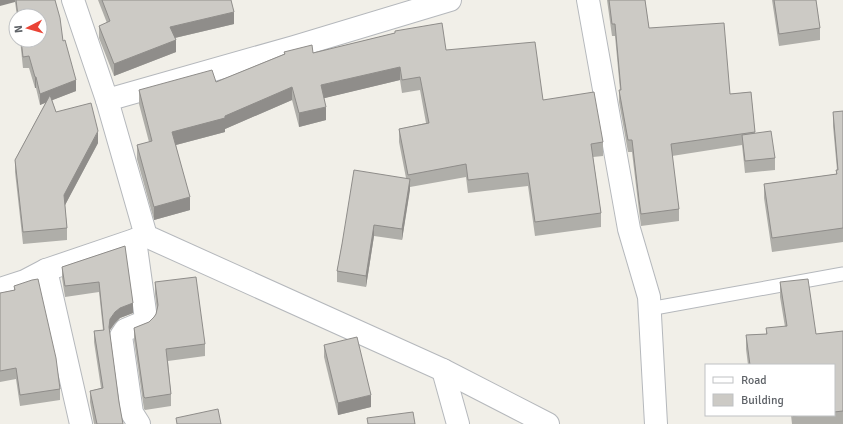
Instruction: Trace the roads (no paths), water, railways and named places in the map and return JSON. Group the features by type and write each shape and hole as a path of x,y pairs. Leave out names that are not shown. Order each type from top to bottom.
{"street":[{"path":"74,0 107,100 140,238 146,319 144,322 125,330 120,336 132,413 139,424"},
{"path":"107,100 294,47 450,0"},
{"path":"588,0 629,229 648,297 656,424"},
{"path":"0,289 25,281 46,270 140,238 443,370 548,424"},
{"path":"46,270 81,424"},
{"path":"443,370 458,424"}],"lane":[{"path":"649,309 843,274"}]}
